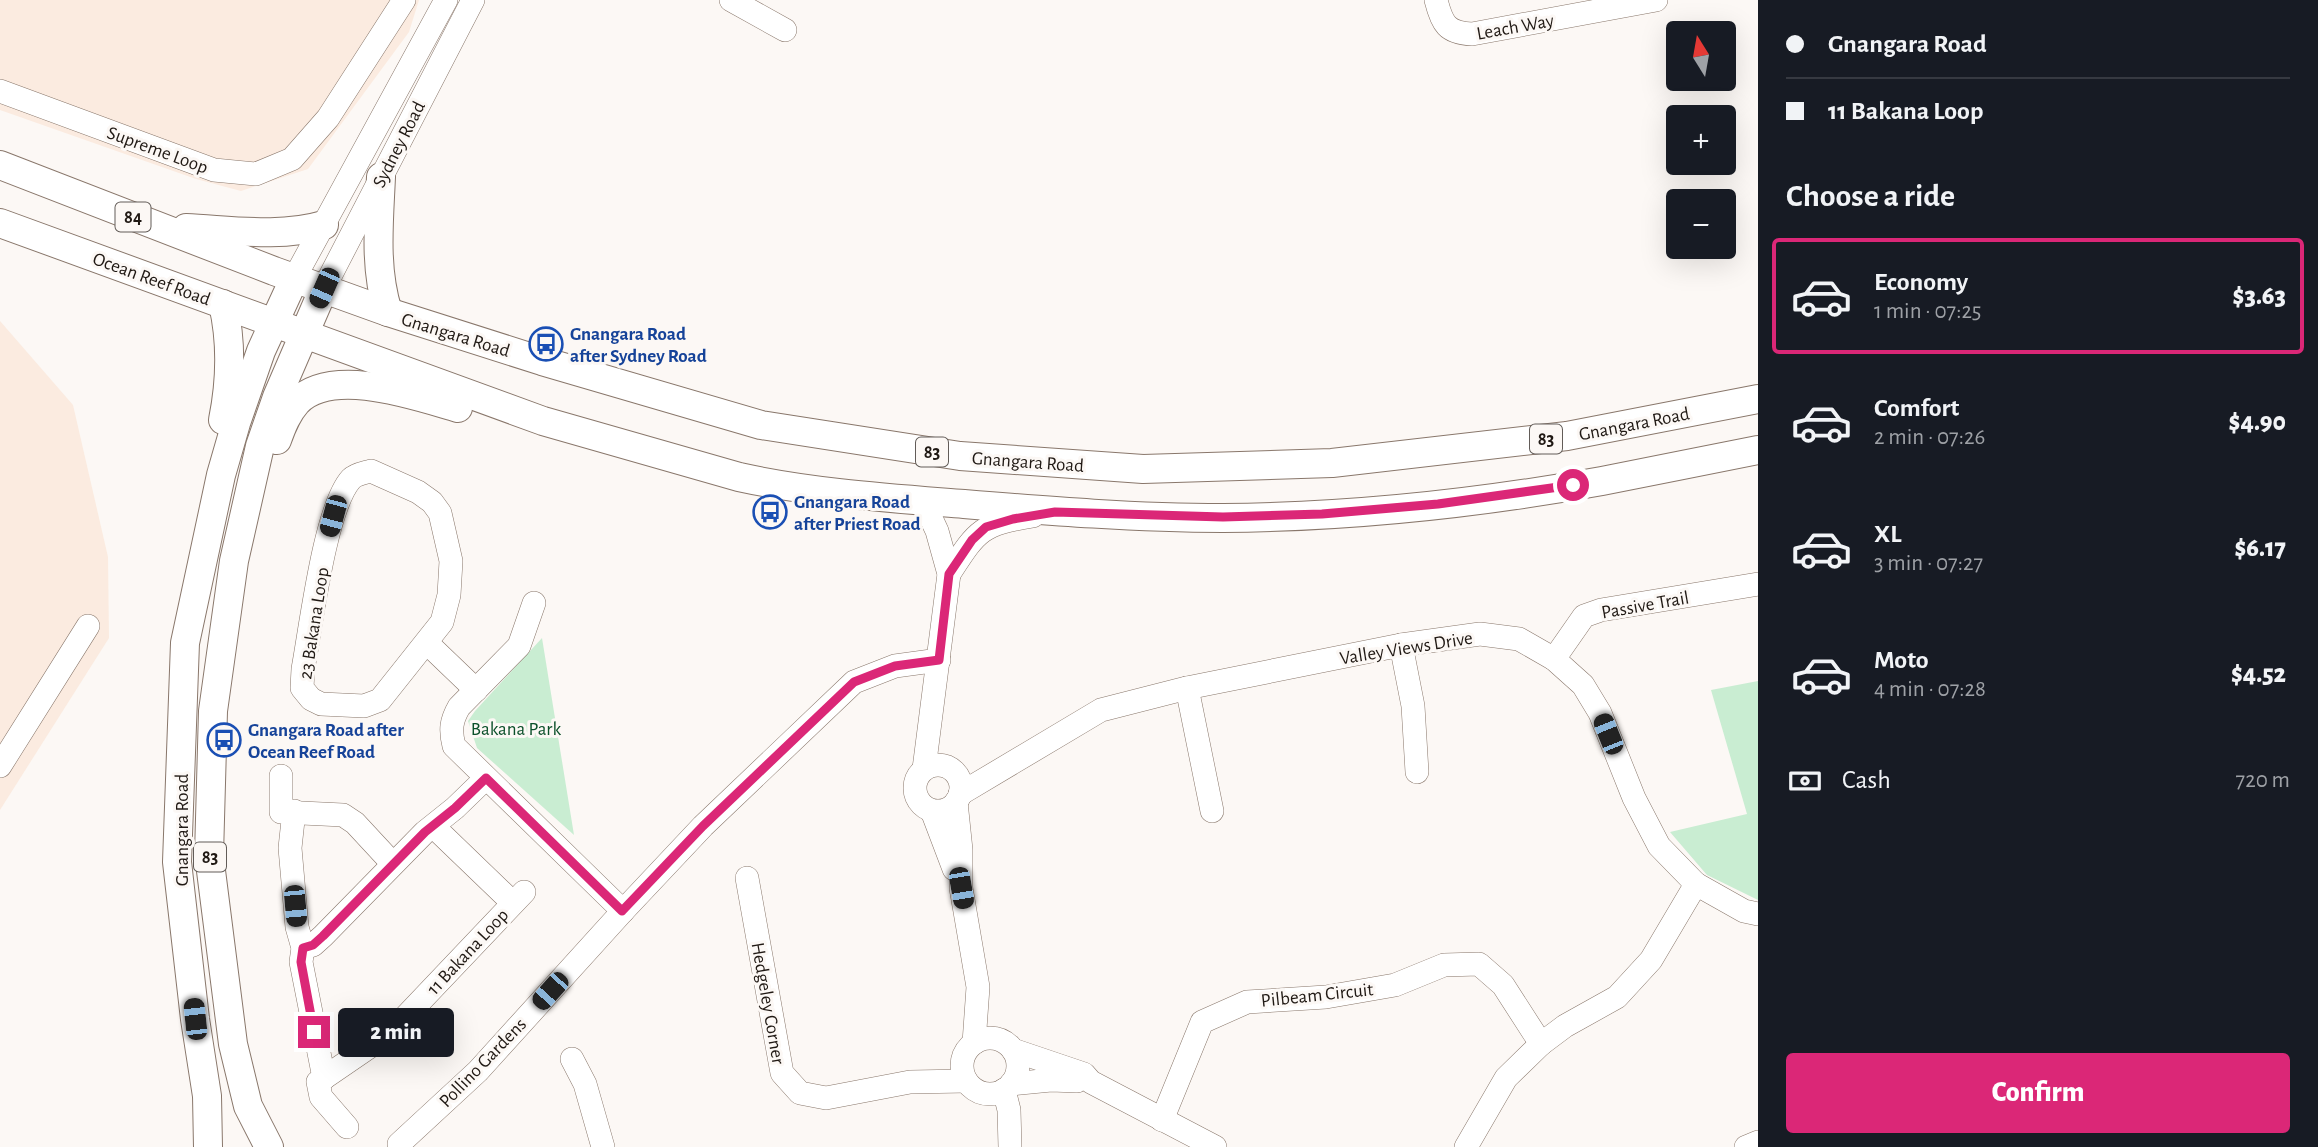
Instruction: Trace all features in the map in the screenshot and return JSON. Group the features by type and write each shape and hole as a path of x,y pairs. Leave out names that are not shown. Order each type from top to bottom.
{"main road":[{"name":"84","path":"0,165 295,277"},
{"path":"381,177 379,270 381,290 388,312"},
{"name":"Ocean Reef Road","path":"0,223 304,333"},
{"path":"155,226 287,232 324,225"},
{"name":"83","path":"295,277 324,288"},
{"name":"Gnangara Road","path":"208,1147 207,1096 195,1019 177,862 185,643 221,475 236,423 274,323 295,277"},
{"name":"Gnangara Road","path":"269,1147 248,1106 233,1044 209,855 213,711 234,561 260,446 277,397 324,288 388,312 761,425 960,456 1143,469 1332,463 1567,436 1758,400"},
{"path":"221,475 222,424 229,390 230,355 229,331 223,304"},
{"path":"304,333 543,421"},
{"name":"83","path":"234,561 285,418 299,400 326,385 396,390 478,414 543,421 769,484 1055,512 1223,517 1322,514 1425,505 1601,481 1758,450"}],"street":[{"name":"Supreme Loop","path":"0,91 214,170 256,174 292,159 328,118 404,0"},
{"name":"Sydney Road","path":"295,277 446,0"},
{"name":"Sydney Road","path":"324,288 473,0"},
{"path":"732,0 785,30"},
{"name":"Leach Way","path":"1436,0 1445,26 1457,33 1472,34 1656,0"},
{"name":"23 Bakana Loop","path":"371,471 418,492 432,502 440,513 450,562 449,595 442,622 427,643 380,700 364,706 321,704 311,699 302,688 303,669 328,536 341,493 353,476 371,471"},
{"path":"923,501 937,531 949,574 924,769 918,776 915,793 924,807 941,811 950,808 956,785"},
{"path":"949,574 972,540 986,527 1055,512"},
{"name":"Passive Trail","path":"1554,659 1584,616 1758,584"},
{"path":"534,603 519,646 459,707 450,731 454,746 622,911"},
{"path":"0,766 88,626"},
{"name":"Valley Views Drive","path":"956,785 1016,759 1101,710 1187,688 1401,645 1480,634 1519,639 1554,659 1583,685 1600,713 1634,798 1659,846 1696,884 1744,911 1758,914"},
{"path":"427,643 476,690"},
{"path":"1401,645 1413,706 1417,772"},
{"name":"Pollino Gardens","path":"399,1144 478,1072 622,911 703,826 854,682 895,666 939,660"},
{"path":"1187,688 1212,811"},
{"path":"930,725 956,785 961,888 978,988 984,1075 1009,1145"},
{"path":"924,769 940,765 956,785"},
{"path":"281,776 281,812 343,815 355,823 393,864"},
{"path":"303,948 313,945 323,936 425,832 434,827 486,778"},
{"path":"294,811 290,848 297,927 303,948 301,962 324,1078 318,1082 318,1092 347,1127"},
{"path":"932,811 961,888"},
{"name":"11 Bakana Loop","path":"324,1078 391,1032 519,897 434,827"},
{"name":"Hedgeley Corner","path":"747,878 782,1073 800,1093 826,1098 910,1082 984,1075"},
{"path":"1466,1147 1506,1078 1541,1044 1565,1026 1617,997 1651,960 1696,884"},
{"name":"Pilbeam Circuit","path":"1161,1120 1202,1022 1247,1002 1326,997 1395,985 1444,965 1479,964 1503,985 1541,1044"},
{"path":"978,988 1018,1066 1016,1076 984,1075"},
{"path":"984,1075 984,1038 1084,1074 1091,1082 1215,1147"},
{"path":"572,1059 586,1084 603,1147"},
{"path":"984,1075 1091,1082"},
{"path":"1746,1147 1758,1142"}],"shaded area":[{"path":"0,0 419,0 409,32 308,169 241,191 196,179 0,110"},
{"path":"0,321 73,405 108,557 109,638 0,810"}],"green space":[{"name":"Bakana Park","path":"542,638 574,835 477,748 468,721"},
{"path":"1758,681 1758,900 1707,875 1670,832 1747,814 1711,690"}],"place":[{"name":"Gnangara Road after Sydney Road","path":"546,344"},
{"name":"Gnangara Road after Priest Road","path":"770,512"},
{"name":"Gnangara Road after Ocean Reef Road","path":"224,740"}],"route":[{"path":"314,1032 301,962 303,948 313,945 323,936 425,832 434,827 486,778 622,911 703,826 854,682 895,666 939,660 949,574 972,540 986,527 1055,512 1223,517 1322,514 1438,504 1573,485"}]}
